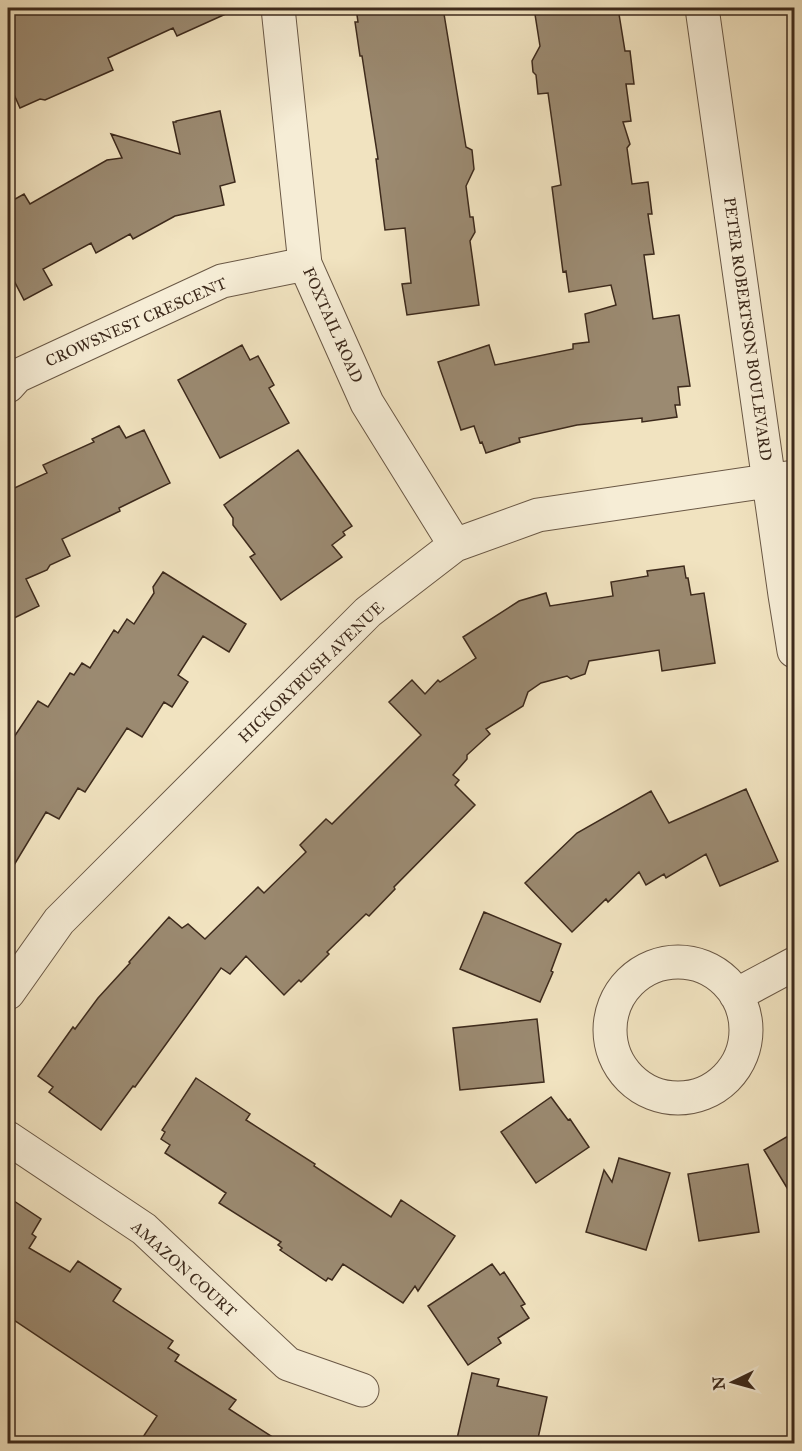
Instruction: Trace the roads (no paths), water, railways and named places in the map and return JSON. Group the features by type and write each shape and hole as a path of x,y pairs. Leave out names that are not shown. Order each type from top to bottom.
{"street":[{"name":"FOXTAIL ROAD","path":"278,8 305,264 367,403 455,545"},
{"name":"PETER ROBERTSON BOULEVARD","path":"702,8 782,479 785,596 795,651"},
{"name":"CROWSNEST CRESCENT","path":"8,386 17,376 222,280 305,264"},
{"name":"HICKORYBUSH AVENUE","path":"8,993 59,921 369,612 455,545 538,515 782,479"},
{"path":"676,962 699,966 720,977 736,994 744,1014 746,1036 741,1057 729,1075 713,1089 693,1097 672,1099 651,1093 633,1082 620,1065 611,1043 610,1020 618,997 633,979 653,967 676,962"},
{"path":"736,994 795,964"},
{"name":"AMAZON COURT","path":"8,1138 144,1229 288,1364 362,1390"}]}
